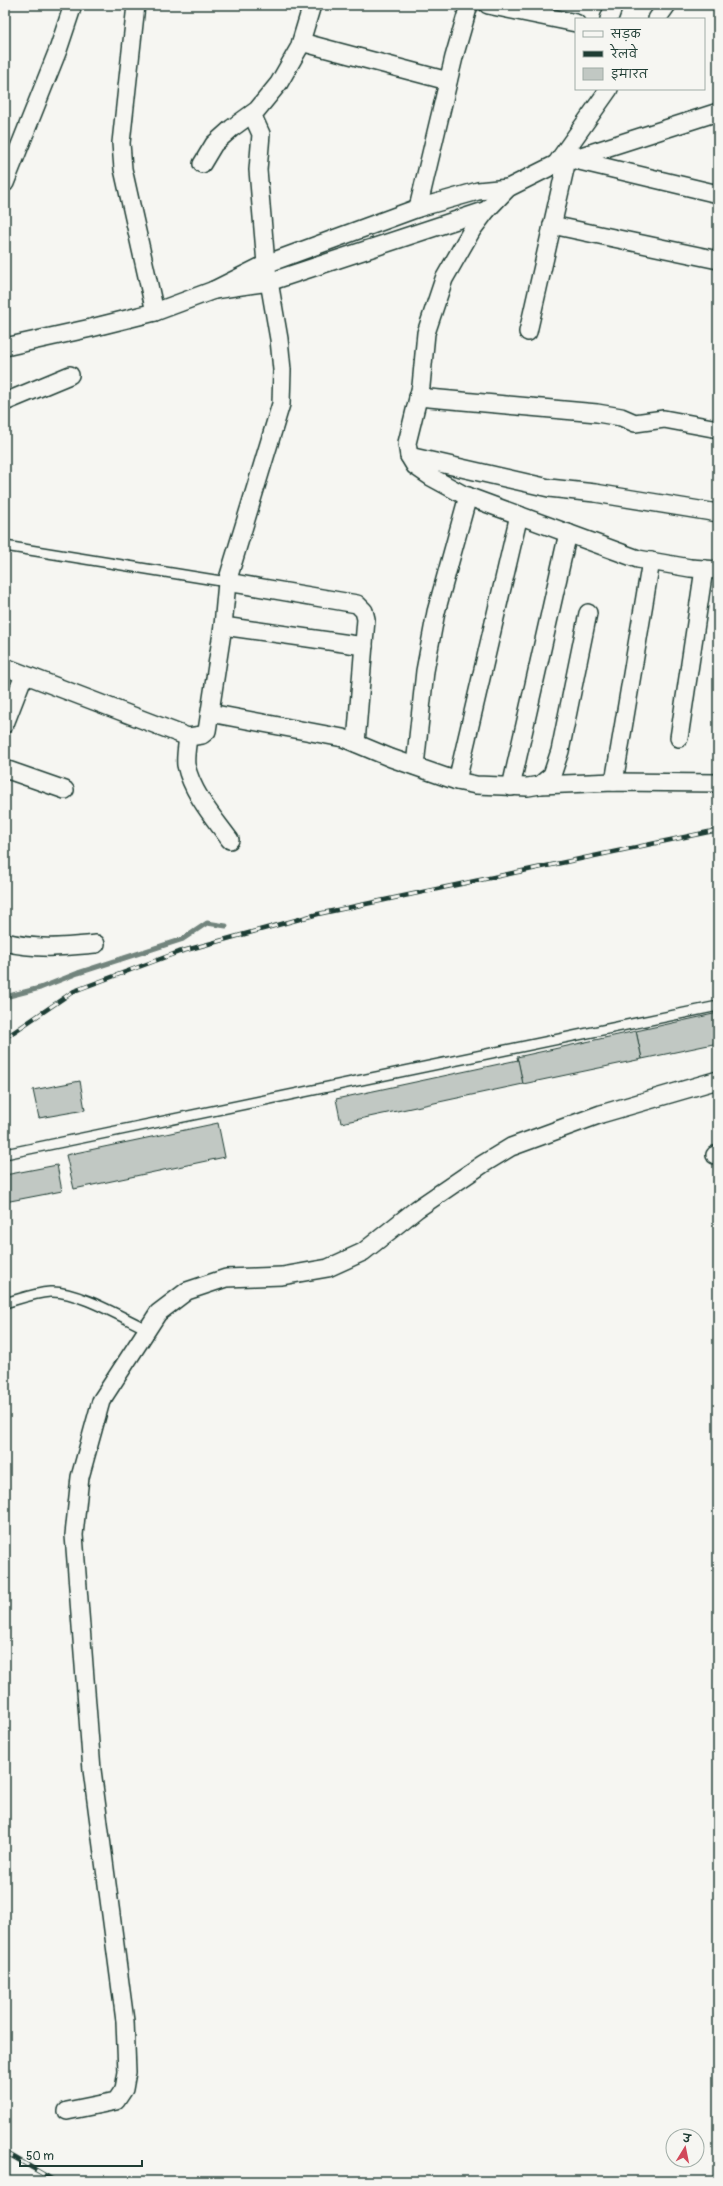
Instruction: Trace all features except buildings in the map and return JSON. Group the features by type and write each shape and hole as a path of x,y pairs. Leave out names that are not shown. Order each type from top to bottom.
{"street":[{"path":"5,183 58,50 73,5"},
{"path":"136,5 121,143 123,170 155,312"},
{"path":"202,164 214,144 232,128 252,114 279,83 301,42 312,5"},
{"path":"418,208 448,81 469,5"},
{"path":"488,5 575,22"},
{"path":"609,18 614,5"},
{"path":"658,18 667,5"},
{"path":"301,42 448,81"},
{"path":"528,332 565,161 608,90"},
{"path":"5,347 155,312 214,290 266,264 418,208 478,191 508,188 565,161 718,112"},
{"path":"5,667 188,737 202,735 207,731 228,582 281,404 282,370 279,340 266,264 258,170 260,134 252,114"},
{"path":"565,161 718,194"},
{"path":"508,188 487,210 472,230 444,279 426,333 418,397 407,443 409,456 415,466 431,478 468,496 638,559 711,569 680,738"},
{"path":"214,290 269,282 487,210"},
{"path":"552,225 718,260"},
{"path":"5,402 70,374"},
{"path":"418,397 597,413 621,417 640,424 664,419 677,420 718,429"},
{"path":"409,456 549,488 595,493 718,512"},
{"path":"415,766 425,671 436,612 468,496"},
{"path":"457,781 519,515"},
{"path":"511,787 568,533"},
{"path":"614,782 651,561"},
{"path":"228,582 356,604 364,611 366,619 356,743"},
{"path":"540,785 552,775 560,752 588,613"},
{"path":"223,626 364,646"},
{"path":"5,724 24,674"},
{"path":"210,713 343,738 457,781 476,785 528,787 540,785 614,782 718,783"},
{"path":"188,737 186,764 191,778 203,802 230,840"},
{"path":"5,769 65,790"},
{"path":"5,942 27,947 52,948 96,944"},
{"path":"67,2110 116,2101 124,2089 127,2072 125,2021 92,1770 74,1535 80,1477 101,1401 158,1313 186,1290 226,1278 282,1276 328,1268 363,1252 417,1209 483,1164 511,1147 601,1114 718,1080"}],"lane":[{"path":"5,546 228,582"},
{"path":"5,1154 718,1006"},
{"path":"5,1303 50,1292 63,1292 76,1295 148,1329"}],"waterway":[{"path":"5,997 40,988 78,973 183,939 207,923 226,926"}],"railway":[{"path":"5,1038 74,991 179,952 318,914 718,830"},
{"path":"5,2152 55,2181"}]}
